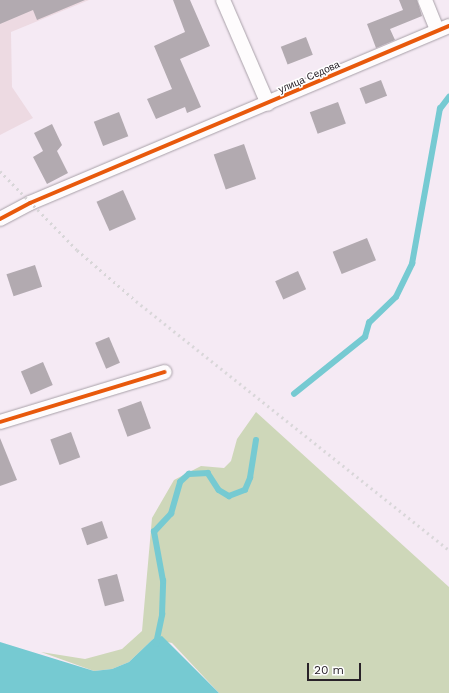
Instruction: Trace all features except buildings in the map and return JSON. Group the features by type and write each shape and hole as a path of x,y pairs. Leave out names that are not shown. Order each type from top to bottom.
{"street":[{"path":"222,0 268,104"},
{"path":"425,0 443,28"},
{"name":"улица Седова","path":"0,219 30,203 268,104 443,28"},
{"path":"0,422 165,372"}],"shaded area":[{"path":"0,0 89,0 11,32 12,87 33,118 0,135"}],"green space":[{"path":"256,412 449,587 449,693 219,693 172,643 153,639 129,662 112,669 94,671 41,652 85,659 122,649 142,631 152,518 174,480 201,466 224,468 231,461 237,439"}],"water":[{"path":"162,636 219,693 0,693 0,642 94,671 112,669 129,662 153,639"}],"waterway":[{"path":"294,394 365,337 369,323 396,297 412,264 440,109 449,97"},
{"path":"156,644 162,615 163,581 154,532 171,514 180,482 189,474 208,473 219,490 229,496 245,490 250,478 256,440"}],"railway":[{"path":"0,171 77,250 136,301 449,550"}],"cycle path":[{"path":"0,219 30,203 449,26"},
{"path":"0,422 165,372"}]}
